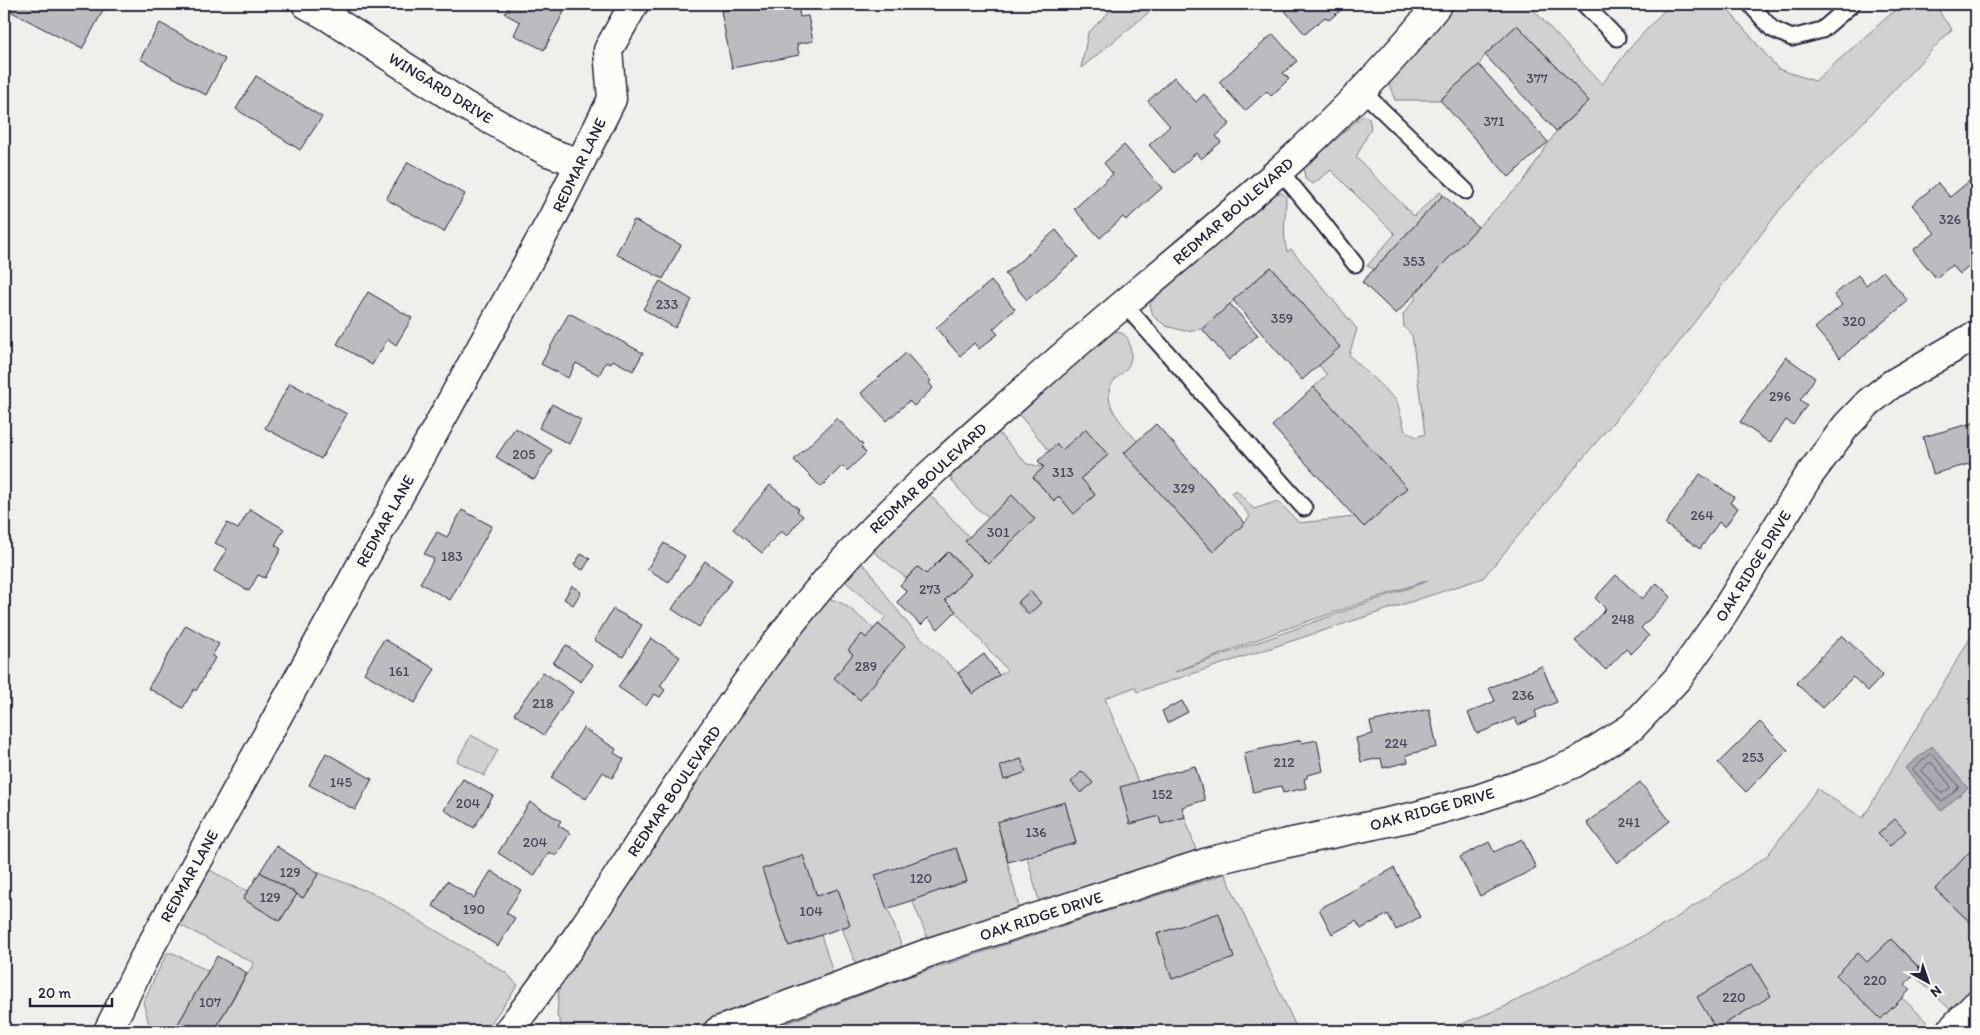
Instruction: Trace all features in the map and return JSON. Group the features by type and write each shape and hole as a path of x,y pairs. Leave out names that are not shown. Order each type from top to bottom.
{"street":[{"name":"WINGARD DRIVE","path":"306,4 464,105 548,152 580,163"},
{"name":"REDMAR LANE","path":"108,1031 146,954 554,217 612,99 608,50 634,4"},
{"name":"REDMAR BOULEVARD","path":"518,1028 556,967 734,701 796,615 830,575 866,536 955,452 1280,171 1362,91 1438,4"},
{"name":"OAK RIDGE DRIVE","path":"718,1031 933,951 1218,859 1412,817 1469,802 1575,763 1632,727 1678,678 1718,622 1808,477 1846,426 1869,402 1892,384 1973,343"},
{"path":"1950,1031 1976,1005"}],"lane":[{"path":"1584,4 1618,38"},
{"path":"1750,4 1772,29 1792,38 1822,30 1852,4"},
{"path":"1362,91 1466,191"},
{"path":"1280,171 1323,222 1354,264"},
{"path":"1124,304 1304,508"}],"shaded area":[{"path":"1117,4 1159,4 1081,68 1088,33"},
{"path":"1455,4 1528,4 1602,84 1629,49 1670,4 1723,4 1778,69 1815,81 1902,4 1936,4 1943,18 1952,29 1781,208 1670,354 1483,578 1137,692 1135,687 1105,698 1138,782 1130,824 1159,816 1161,824 1185,817 1197,853 1039,901 1027,857 1076,843 1065,803 997,822 1019,907 928,939 912,900 967,881 956,848 876,875 903,950 856,965 842,928 850,925 838,889 817,896 802,855 763,869 789,946 821,935 834,976 683,1031 564,1031 557,1015 559,986 749,701 826,599 845,605 874,629 886,617 846,582 846,578 860,562 869,570 913,630 958,673 972,694 1007,670 945,600 971,575 949,552 926,574 918,567 906,578 874,552 880,540 928,493 969,537 965,541 988,564 1035,519 1012,496 989,517 976,508 952,481 951,476 955,470 997,431 1027,464 1044,467 1033,477 1054,501 1059,496 1074,513 1095,495 1081,478 1108,455 1086,430 1062,450 1049,451 1018,413 1115,331 1127,337 1131,356 1130,363 1126,369 1113,382 1109,395 1115,414 1137,441 1124,453 1213,552 1245,523 1250,516 1231,493 1236,490 1254,509 1278,501 1299,523 1355,517 1364,527 1406,489 1314,387 1327,375 1319,365 1271,267 1202,329 1184,331 1166,326 1153,316 1150,304 1157,294 1276,193 1282,193 1286,197 1284,231 1287,252 1291,249 1357,329 1349,355 1397,401 1405,431 1416,437 1425,434 1412,335 1404,327 1403,314 1415,300 1416,292 1523,182 1556,132 1589,101 1517,25 1485,55 1479,65 1440,100 1395,100 1389,84","holes":["1428,581 1175,672 1277,632","1030,592 1041,603 1028,615 1017,603"]},
{"path":"1363,115 1369,118 1371,128 1356,157 1414,216 1440,192 1443,195 1374,269 1367,266 1395,234 1331,170 1313,184 1305,179 1304,168"},
{"path":"1972,635 1976,638 1976,845 1935,889 1976,928 1976,987 1952,1011 1914,975 1920,968 1891,939 1867,962 1858,953 1837,975 1881,1019 1902,998 1932,1026 1927,1031 1444,1031 1504,1007 1670,922 1767,856 1817,789 1863,818"},
{"path":"471,735 498,750 484,776 457,761"},
{"path":"208,869 247,891 243,899 280,921 297,894 303,898 319,873 377,895 506,973 518,985 485,1031 214,1031 254,963 180,925"},
{"path":"1225,874 1298,1031 766,1031 902,979"},
{"path":"167,953 173,953 208,971 174,1031 151,1031 143,1002"}],"water":[{"path":"1932,746 1968,788 1941,811 1905,768"}],"building":[{"path":"14,4 95,4 104,9 82,49 10,11"},
{"path":"510,4 568,4 544,50 514,35 520,22 505,14"},
{"path":"764,4 798,4 800,17 808,16 813,41 797,44 799,55 732,68 721,11"},
{"path":"1279,4 1348,4 1329,20 1325,17 1305,34"},
{"path":"160,23 225,59 206,95 140,59"},
{"path":"1517,25 1589,101 1556,131 1485,55"},
{"path":"1273,34 1297,61 1283,73 1289,79 1271,96 1267,91 1245,111 1219,82"},
{"path":"1479,65 1548,142 1509,177 1440,100"},
{"path":"256,76 322,117 300,150 236,109"},
{"path":"1174,77 1196,102 1204,94 1230,124 1216,136 1221,142 1201,159 1196,153 1174,173 1149,145 1170,126 1148,101"},
{"path":"1124,145 1162,188 1126,220 1123,217 1100,238 1074,209 1113,174 1104,163"},
{"path":"408,162 465,194 444,232 386,199"},
{"path":"1973,178 1976,182 1976,261 1960,274 1952,265 1936,278 1913,250 1935,233 1912,205 1938,183 1950,197"},
{"path":"1443,195 1478,227 1396,314 1362,282"},
{"path":"634,220 681,245 663,279 616,254"},
{"path":"1056,230 1078,257 1027,300 1005,274"},
{"path":"1271,267 1340,347 1302,380 1233,300"},
{"path":"1883,271 1908,301 1840,358 1815,328 1842,305 1834,295 1858,275 1866,285"},
{"path":"660,281 692,300 675,328 643,309"},
{"path":"991,281 1015,309 993,329 998,334 979,349 974,343 960,356 936,328"},
{"path":"368,292 412,318 396,345 388,339 372,365 337,344"},
{"path":"1230,304 1258,335 1229,360 1202,329"},
{"path":"569,313 643,353 633,371 613,360 610,364 606,362 599,375 576,363 568,378 541,364"},
{"path":"906,353 931,381 929,383 933,388 914,406 909,401 887,421 861,393"},
{"path":"1786,357 1815,378 1800,400 1807,405 1793,425 1786,420 1770,443 1740,422"},
{"path":"290,383 347,414 321,459 265,428"},
{"path":"1314,387 1407,488 1364,527 1272,426"},
{"path":"552,404 581,420 569,444 539,428"},
{"path":"837,418 863,445 861,447 866,453 847,471 842,466 821,487 794,460"},
{"path":"1976,422 1976,462 1933,474 1923,437"},
{"path":"1156,424 1245,523 1213,552 1124,453"},
{"path":"515,428 552,450 534,480 496,457"},
{"path":"1086,429 1108,455 1081,478 1095,495 1074,514 1059,496 1054,501 1033,477 1044,467 1038,461 1057,444 1062,450"},
{"path":"1700,474 1734,497 1730,503 1738,508 1725,527 1719,522 1700,549 1665,524"},
{"path":"770,485 799,509 797,511 803,516 787,536 781,531 762,553 733,529"},
{"path":"1012,495 1035,519 988,564 965,541"},
{"path":"250,509 284,529 275,545 281,549 265,578 258,575 249,591 214,571 227,549 215,543 227,523 238,529"},
{"path":"462,510 492,526 450,600 420,583 434,559 424,554 437,532 447,537"},
{"path":"664,543 685,556 669,582 647,569"},
{"path":"948,552 971,574 945,600 956,611 938,629 928,618 921,625 897,602 907,592 900,585 918,567 926,574"},
{"path":"581,554 590,559 583,570 574,565"},
{"path":"705,561 732,580 699,627 672,609"},
{"path":"1616,575 1642,599 1657,583 1671,597 1641,628 1649,636 1631,654 1626,649 1606,670 1575,641 1606,609 1595,598"},
{"path":"572,586 581,592 573,605 564,599"},
{"path":"1030,591 1041,603 1029,614 1018,602"},
{"path":"613,609 642,625 623,657 594,640"},
{"path":"878,624 905,646 860,700 834,678 853,654 848,650 862,634 866,638"},
{"path":"186,625 219,644 212,656 215,658 196,691 194,689 183,708 148,688"},
{"path":"1842,635 1883,675 1868,691 1853,677 1822,708 1796,683"},
{"path":"651,638 680,657 660,686 665,690 660,697 654,694 646,706 618,687"},
{"path":"384,639 435,669 415,703 364,673"},
{"path":"566,645 593,665 581,682 553,663"},
{"path":"984,654 999,675 973,694 958,673"},
{"path":"1542,666 1557,702 1535,711 1537,717 1518,725 1515,718 1477,734 1468,713 1495,701 1489,688"},
{"path":"543,672 573,692 544,735 514,714"},
{"path":"1182,701 1188,712 1167,723 1162,711"},
{"path":"1429,709 1437,747 1406,755 1408,762 1383,768 1381,758 1361,762 1356,738 1373,734 1370,722"},
{"path":"1760,722 1788,750 1746,792 1718,763"},
{"path":"583,728 616,749 614,753 624,759 612,778 603,772 586,799 551,778"},
{"path":"1301,740 1302,743 1317,740 1323,771 1307,775 1307,778 1304,779 1306,788 1283,793 1281,786 1253,792 1244,753"},
{"path":"326,753 372,779 355,810 309,785"},
{"path":"1021,759 1026,772 1004,780 1000,766"},
{"path":"1195,766 1205,800 1182,807 1185,817 1161,824 1159,816 1130,824 1120,787"},
{"path":"1082,771 1093,783 1081,793 1071,782"},
{"path":"463,779 493,796 474,828 444,810"},
{"path":"1640,782 1670,821 1617,863 1587,823"},
{"path":"530,802 561,821 558,825 570,833 556,856 549,852 534,876 498,853"},
{"path":"1065,802 1076,843 1008,862 997,822"},
{"path":"1895,819 1906,831 1890,846 1878,834"},
{"path":"1522,839 1536,868 1480,896 1460,857 1489,842 1494,852"},
{"path":"1976,845 1976,914 1969,921 1935,889"},
{"path":"276,846 319,873 303,898 260,872"},
{"path":"956,848 967,881 887,909 875,875"},
{"path":"803,855 817,896 838,889 850,925 789,946 762,869"},
{"path":"1394,868 1420,917 1396,930 1388,914 1361,929 1356,921 1332,934 1319,909"},
{"path":"491,871 521,890 506,913 515,918 498,946 433,906 447,881 474,898"},
{"path":"260,872 297,894 280,921 243,899"},
{"path":"1219,913 1234,958 1172,979 1157,934"},
{"path":"1891,939 1920,969 1905,984 1910,990 1881,1019 1836,975 1858,953 1867,962"},
{"path":"217,956 247,973 214,1031 174,1031"},
{"path":"1752,964 1771,996 1716,1029 1697,997"}]}
